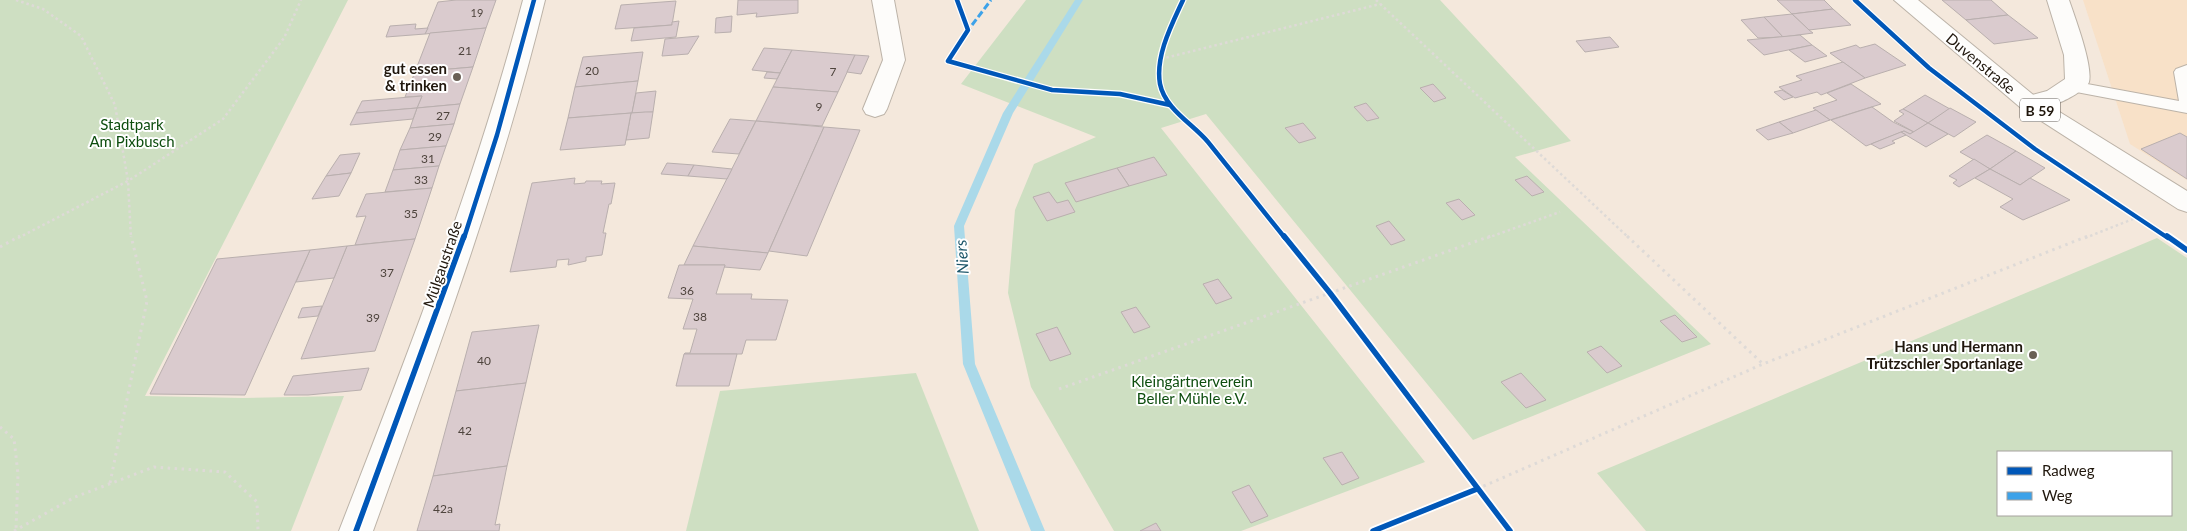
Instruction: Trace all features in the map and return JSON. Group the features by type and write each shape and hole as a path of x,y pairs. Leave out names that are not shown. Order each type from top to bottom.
{"street":[{"name":"Mülgaustraße","path":"356,531 432,331 484,180 534,0"},
{"path":"875,109 894,60 883,0"},
{"name":"Duvenstraße","path":"1905,0 2029,103 2187,203"},
{"path":"2029,103 2055,96 2078,82 2075,56 2058,0"}],"lane":[{"path":"2187,70 2182,72 2187,102"},
{"path":"2071,86 2187,108"}],"path":[{"path":"16,0 43,8 81,36 115,105 128,181 131,239 147,301 110,483"},
{"path":"0,247 128,181 223,119 284,38 301,0"},
{"path":"1376,0 1763,364"},
{"path":"1161,59 1380,4"},
{"path":"1058,389 1560,212"},
{"path":"1477,490 1763,364 2138,217"},
{"path":"0,427 14,439 18,474 15,530"},
{"path":"15,530 75,496 154,466 225,472 257,502 258,531"}],"shaded area":[{"path":"2083,0 2187,0 2187,180 2130,144"}],"green space":[{"name":"Stadtpark Am Pixbusch","path":"0,0 348,0 145,396 243,398 344,396 291,531 0,531"},
{"name":"Kleingärtnerverein Beller Mühle e.V.","path":"1026,0 1440,0 1571,141 1515,157 1711,344 1473,440 1206,114 1161,128 1425,462 1241,531 1114,531 1031,387 1008,293 1015,210 1034,164 1096,137 961,84"},
{"name":"Hans und Hermann Trützschler Sportanlage","path":"2157,238 2187,258 2187,531 1646,531 1597,473"},
{"path":"916,373 979,531 686,531 720,391"}],"building":[{"path":"496,0 486,28 425,34 438,2"},
{"path":"738,0 798,0 798,13 756,17 757,13 737,15"},
{"path":"1777,0 1824,0 1833,9 1792,14"},
{"path":"1942,0 1991,0 2008,15 1966,20"},
{"path":"676,1 672,25 615,29 621,5"},
{"path":"1833,9 1851,25 1809,30 1792,14"},
{"path":"1792,14 1813,33 1783,37 1764,17"},
{"path":"2008,15 2038,38 1994,44 1966,20"},
{"path":"732,16 731,32 715,33 716,18"},
{"path":"1764,17 1783,37 1758,38 1741,20"},
{"path":"679,21 676,37 631,41 634,28 672,25 672,22"},
{"path":"416,24 415,29 428,28 425,34 386,37 390,26"},
{"path":"486,28 473,67 415,72 430,33"},
{"path":"1800,35 1812,45 1764,55 1747,40"},
{"path":"699,36 688,54 662,56 665,39"},
{"path":"1610,37 1619,47 1585,52 1576,41"},
{"path":"1875,44 1906,65 1865,78 1830,53 1856,45 1860,48"},
{"path":"1812,45 1827,56 1805,62 1789,50"},
{"path":"764,48 792,50 780,73 752,70"},
{"path":"792,50 855,55 838,92 773,87"},
{"path":"643,52 638,81 575,87 583,57"},
{"path":"855,55 869,56 861,74 847,72"},
{"path":"1843,62 1865,78 1821,95 1817,92 1795,98 1779,87 1802,80 1796,76"},
{"path":"473,67 460,104 417,108 422,96 405,97 415,72"},
{"path":"767,72 780,73 777,79 764,78"},
{"path":"638,81 632,113 568,118 575,87"},
{"path":"1433,84 1446,98 1434,102 1420,88"},
{"path":"1851,84 1881,104 1830,120 1813,108 1837,100 1827,93"},
{"path":"773,87 838,92 822,126 756,121"},
{"path":"1782,90 1793,97 1784,100 1774,92"},
{"path":"656,91 653,112 632,113 636,93"},
{"path":"1925,95 1950,109 1928,123 1903,109"},
{"path":"422,96 417,108 356,113 362,101"},
{"path":"1366,103 1379,118 1367,121 1354,107"},
{"path":"460,104 454,124 410,128 417,108"},
{"path":"1872,107 1893,122 1914,132 1910,134 1904,131 1866,146 1831,120"},
{"path":"417,108 413,119 350,125 356,113"},
{"path":"1950,108 1976,122 1954,137 1928,123"},
{"path":"1903,109 1928,123 1914,132 1894,121 1904,114 1899,111"},
{"path":"1816,110 1830,120 1793,133 1779,122"},
{"path":"653,112 649,138 626,140 631,113"},
{"path":"631,113 625,145 560,150 568,118"},
{"path":"730,119 756,121 739,154 712,152"},
{"path":"756,121 824,127 768,253 693,246"},
{"path":"1779,122 1793,133 1768,140 1756,130"},
{"path":"1303,123 1316,138 1299,143 1285,128"},
{"path":"1928,123 1948,134 1926,147 1901,132 1904,131 1910,134"},
{"path":"454,124 446,146 400,150 410,128"},
{"path":"824,127 860,130 807,256 769,251"},
{"path":"1901,132 1906,135 1892,141 1895,143 1880,149 1871,144"},
{"path":"2180,133 2187,137 2187,179 2141,149"},
{"path":"1987,135 2016,151 1990,169 1960,152"},
{"path":"446,146 439,166 393,170 400,150"},
{"path":"2016,151 2045,168 2020,185 1990,169"},
{"path":"360,153 351,173 326,176 340,155"},
{"path":"1154,157 1167,175 1129,186 1117,168"},
{"path":"1974,159 1990,169 1959,187 1953,183 1957,180 1949,176"},
{"path":"667,163 694,165 688,176 661,174"},
{"path":"694,165 732,169 727,179 688,176"},
{"path":"439,166 432,188 385,192 393,170"},
{"path":"1117,168 1129,186 1076,202 1065,183"},
{"path":"1990,169 2020,185 2030,178 2070,200 2023,220 2000,207 2013,199 1975,178"},
{"path":"351,173 339,196 312,199 326,176"},
{"path":"1527,176 1544,192 1532,196 1515,180"},
{"path":"575,178 574,184 585,183 586,181 602,181 601,184 615,183 603,233 606,233 602,255 586,257 586,261 568,265 569,259 557,260 556,267 510,272 532,183"},
{"path":"432,188 415,239 355,245 366,216 356,217 366,194"},
{"path":"1049,192 1057,203 1068,200 1075,212 1047,221 1033,197"},
{"path":"1459,199 1475,215 1462,220 1446,203"},
{"path":"1389,221 1405,240 1391,245 1376,226"},
{"path":"415,239 375,351 301,359 347,246"},
{"path":"347,246 334,278 296,282 310,250"},
{"path":"693,246 768,253 760,270 724,267 725,265 684,265"},
{"path":"310,250 245,395 150,394 217,259"},
{"path":"679,265 725,265 716,294 752,294 751,299 788,300 776,340 746,340 742,354 684,354 690,353 697,329 683,329 693,299 668,298"},
{"path":"1218,279 1232,298 1216,304 1203,284"},
{"path":"322,306 318,316 298,318 302,308"},
{"path":"1136,307 1150,327 1134,333 1121,312"},
{"path":"1675,315 1697,337 1682,342 1660,321"},
{"path":"539,325 526,383 456,391 472,332"},
{"path":"1057,327 1071,354 1050,361 1036,334"},
{"path":"1601,346 1622,366 1607,373 1587,352"},
{"path":"684,354 737,354 729,386 676,386"},
{"path":"369,368 361,390 308,395 284,395 293,376"},
{"path":"1521,373 1546,400 1526,408 1501,382"},
{"path":"526,383 507,466 433,476 456,391"},
{"path":"1342,452 1359,478 1342,485 1323,458"},
{"path":"507,466 495,525 500,524 499,531 417,531 433,476"},
{"path":"1249,485 1268,516 1251,523 1232,492"},
{"path":"1156,523 1161,531 1140,531"}],"waterway":[{"name":"Niers","path":"1038,531 969,364 959,226 1008,113 1079,0"}],"marked path":[{"path":"966,33 991,0"}],"cycle path":[{"path":"356,531 430,334 476,202 517,68 534,0"},
{"path":"957,0 968,30 948,61 1052,90 1120,94 1170,105"},
{"path":"1183,0 1165,38 1161,59 1160,84 1170,105 1206,140 1330,293 1510,531"},
{"path":"1855,0 1929,68 2035,149 2187,250"},
{"path":"1373,531 1477,489"}],"place":[{"name":"gut essen & trinken","path":"457,77"},
{"name":"Hans und Hermann Trützschler Sportanlage","path":"2033,355"}]}
